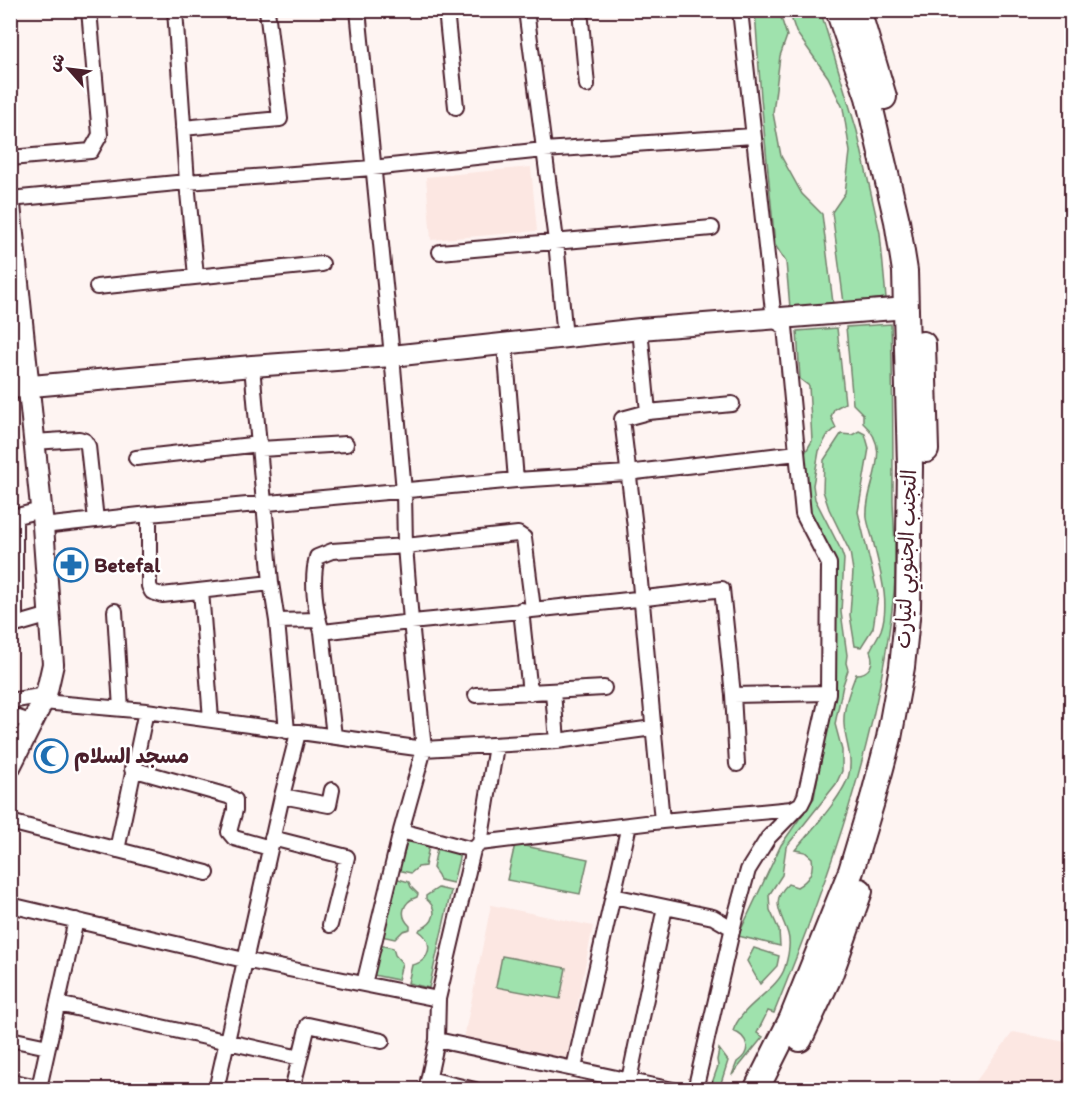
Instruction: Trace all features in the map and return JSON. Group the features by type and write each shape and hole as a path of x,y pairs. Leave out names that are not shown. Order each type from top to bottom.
{"highway":[{"name":"التجنب الجنوبي لتيارت","path":"756,1089 792,1018 843,891 873,798 889,738 902,667 908,608 910,467 905,271 897,220 868,97 838,10"},
{"name":"التجنب الجنوبي لتيارت","path":"774,1089 830,975 875,849 894,783 909,715 924,606 927,545 926,388 916,244 890,118 858,10"}],"street":[{"path":"10,158 91,151 96,145 100,135 89,10"},
{"path":"175,10 196,276"},
{"path":"183,128 280,118 267,10"},
{"path":"358,10 392,356 404,491 405,546 411,621 424,749 401,831 364,984"},
{"path":"447,10 456,107"},
{"path":"526,10 556,241 565,338"},
{"path":"580,10 587,85"},
{"path":"740,10 774,320"},
{"path":"10,199 187,182 372,168 544,150 753,136"},
{"path":"10,767 44,698 53,664 34,442 20,387 11,215"},
{"path":"440,252 712,228"},
{"path":"97,287 322,264"},
{"path":"20,387 392,356 640,329 907,308"},
{"path":"695,1089 732,928 748,870 768,838 801,804 805,796 828,693 829,564 803,514 785,327 774,320"},
{"path":"640,329 648,412"},
{"path":"506,345 516,480"},
{"path":"216,1089 282,796 293,732 271,583 252,366"},
{"path":"662,821 635,527 622,419 648,412 732,404"},
{"path":"34,442 85,441 88,447 96,520"},
{"path":"136,458 260,446 346,444"},
{"path":"11,627 15,617 15,520 17,516 96,520 516,480 627,473 797,453"},
{"path":"149,514 149,586 152,592 162,595 271,583"},
{"path":"334,736 314,568 317,557 332,551 518,534 522,536 524,538 530,693"},
{"path":"277,621 320,626 411,621 722,589 733,695 737,764"},
{"path":"201,591 211,719"},
{"path":"115,611 121,709"},
{"path":"11,627 50,615"},
{"path":"476,695 604,688"},
{"path":"553,692 557,741"},
{"path":"733,695 828,693"},
{"path":"10,701 44,698 424,749 557,741 653,728"},
{"path":"117,850 132,769 146,711"},
{"path":"10,715 33,723"},
{"path":"475,1089 428,1084 438,1040 438,999 476,846 496,746"},
{"path":"132,769 228,796 235,800 235,810 229,832 234,838 347,857 330,925"},
{"path":"282,796 329,805 332,790"},
{"path":"401,831 476,846 662,821 792,809 801,804"},
{"path":"10,822 207,873"},
{"path":"574,1068 629,825"},
{"path":"613,896 713,917 732,928"},
{"path":"10,905 244,960 438,999"},
{"path":"629,1080 665,907"},
{"path":"10,1081 43,1088 48,1047 76,920"},
{"path":"58,1004 300,1058"},
{"path":"292,1089 308,1025 382,1041"},
{"path":"10,1039 48,1047"},
{"path":"438,1040 673,1089"}],"shaded area":[{"path":"531,167 537,231 431,240 426,177"},
{"path":"491,905 593,926 567,1058 464,1037"},
{"path":"1013,1032 1071,1043 1071,1089 970,1089"}],"green space":[{"path":"755,11 779,11 787,36 780,56 773,113 781,156 802,194 822,214 833,303 790,308 786,262 775,245"},
{"path":"789,11 820,11 822,16 857,131 880,233 886,298 844,303 832,212 845,193 850,152 843,108 828,77 796,32"},
{"path":"891,324 895,581 887,646 877,700 849,807 814,911 774,1013 768,1011 757,1033 763,1037 732,1075 737,1062 747,1049 742,1037 733,1031 744,1013 775,983 785,967 789,942 779,908 779,897 788,884 797,887 810,875 812,858 805,852 795,850 826,813 846,782 850,761 844,718 849,692 856,674 865,672 870,667 872,660 870,651 884,619 883,585 867,518 867,506 878,457 877,445 863,423 863,414 853,404 846,327"},
{"path":"837,328 845,403 834,409 831,417 836,428 827,436 819,451 813,485 815,499 844,559 841,612 848,670 835,724 842,750 842,771 836,784 786,847 782,875 769,895 770,910 779,930 780,946 738,936 781,845 814,798 833,689 836,663 834,564 809,520 805,453 812,441 809,386 800,379 797,331"},
{"path":"859,431 865,434 869,448 858,512 878,595 873,628 861,647 855,646 850,615 853,571 850,552 823,491 824,460 841,434 852,435"},
{"path":"405,841 429,846 425,866 418,867 411,873 397,870"},
{"path":"515,844 588,859 580,894 507,880"},
{"path":"437,848 460,854 453,883 440,880 433,868"},
{"path":"395,878 409,882 418,894 405,906 403,914 410,929 403,931 395,939 381,936"},
{"path":"438,888 451,891 429,988 408,983 412,965 423,960 428,951 427,941 419,931 429,924 434,916 433,907 426,896"},
{"path":"379,945 393,948 395,955 402,963 398,980 373,975"},
{"path":"754,948 779,956 777,966 760,984 747,961"},
{"path":"502,956 566,968 560,999 496,987"},
{"path":"719,1049 728,1061 721,1083 710,1089 718,1066"}],"place":[{"name":"Betefal","path":"71,565"},
{"name":"مسجد السلام","path":"51,756"}]}
